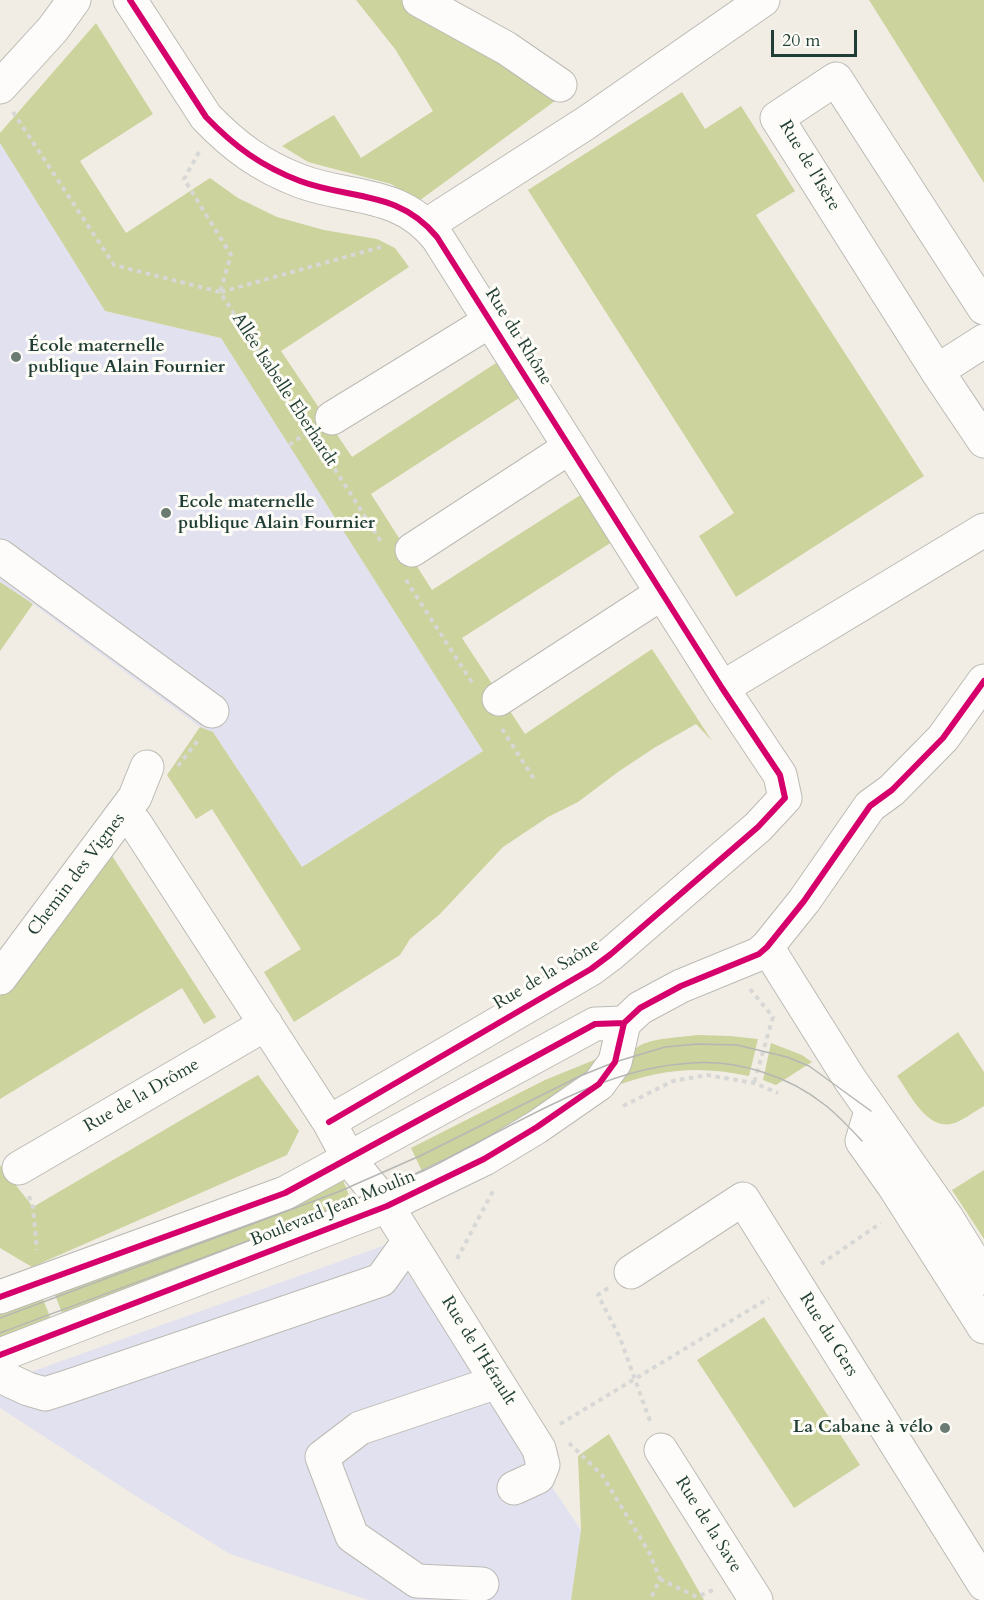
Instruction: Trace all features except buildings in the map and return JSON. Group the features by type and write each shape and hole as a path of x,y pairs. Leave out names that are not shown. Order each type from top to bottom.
{"street":[{"path":"4,97 74,0"},
{"name":"Rue du Rhône","path":"130,0 192,97 213,124 252,159 319,187 390,203 409,211 437,237 722,688 780,775 785,798"},
{"path":"419,0 506,48 560,85"},
{"path":"426,225 586,123 764,0"},
{"name":"Rue de l'Isère","path":"984,308 836,79 777,118 937,371 984,441"},
{"path":"315,427 490,321"},
{"path":"937,371 984,341"},
{"path":"400,558 570,447"},
{"path":"722,688 984,530"},
{"path":"0,556 213,711"},
{"path":"491,704 662,593"},
{"path":"624,1023 640,1008 681,986 767,954 870,806 892,790 943,738 984,681"},
{"name":"Chemin des Vignes","path":"0,978 135,797 147,767"},
{"name":"Rue de la Saône","path":"329,1122 591,969 758,827 785,798"},
{"path":"135,823 329,1122 349,1159"},
{"path":"767,954 867,1126 894,1186 984,1327"},
{"name":"Boulevard Jean Moulin","path":"0,1297 285,1192 596,1024 624,1023 615,1062 599,1084 537,1127 484,1159 387,1206 0,1355"},
{"name":"Rue de la Drôme","path":"19,1168 266,1024"},
{"path":"867,1126 947,1218 984,1278"},
{"name":"Rue de l'Hérault","path":"349,1159 387,1206 539,1449 543,1465 538,1477 514,1488"},
{"name":"Rue du Gers","path":"631,1272 743,1199 984,1584"},
{"path":"0,1376 45,1394 67,1387 381,1280 409,1241"},
{"path":"482,1584 417,1581 352,1536 322,1457 360,1428 497,1382"},
{"name":"Rue de la Save","path":"661,1450 748,1588"}],"path":[{"path":"4,97 114,265 220,292 381,247"},
{"path":"213,124 184,179 231,255 220,292"},
{"path":"289,445 315,427"},
{"path":"754,1083 772,1017 744,981 767,954"},
{"path":"618,1110 673,1082 707,1076 754,1083 778,1093"},
{"path":"432,1278 453,1266 498,1182"},
{"path":"631,1272 598,1295 620,1338 661,1450"},
{"path":"554,1428 634,1380"},
{"path":"562,1436 602,1475 649,1552 660,1579 697,1598 748,1588"},
{"path":"650,1600 660,1579"}],"shaded area":[{"name":"Ecole maternelle publique Alain Fournier","path":"0,143 105,311 221,338 483,751 302,867 213,732 200,727 0,582"},
{"path":"388,1244 581,1530 571,1600 368,1600 230,1554 0,1408 0,1383"}],"green space":[{"path":"356,0 401,0 563,95 419,201 391,184 308,162 282,146 334,115 361,158 433,111 395,49"},
{"path":"869,0 984,0 984,183"},
{"path":"96,23 153,114 80,161 126,233 210,178 238,198 277,217 324,230 377,239 395,248 409,267 281,351 352,457 496,363 519,398 371,494 432,590 582,494 612,542 462,638 525,734 652,649 712,741 696,724 654,748 578,802 548,817 503,847 440,914 410,939 400,955 294,1022 264,972 301,949 212,809 196,819 167,775 200,727 213,732 302,867 483,751 221,338 105,311 0,143 0,133"},
{"path":"682,92 705,129 741,106 795,191 756,215 924,476 736,597 699,536 734,513 528,190"},
{"path":"0,582 33,604 0,651"},
{"path":"107,848 216,1017 204,1024 182,988 0,1099 0,995"},
{"path":"958,1032 984,1072 984,1106 955,1123 945,1124 936,1122 921,1110 897,1076"},
{"path":"698,1035 758,1039 749,1076 713,1071 679,1071 645,1077 610,1088 628,1058 641,1045 661,1039"},
{"path":"771,1043 802,1055 812,1062 776,1085 763,1080"},
{"path":"599,1058 587,1078 427,1182 411,1148 545,1080"},
{"path":"258,1075 299,1131 287,1155 32,1267 0,1248 0,1165 33,1207"},
{"path":"984,1170 984,1239 952,1190"},
{"path":"343,1180 354,1208 64,1318 53,1290"},
{"path":"41,1294 52,1322 0,1341 0,1309"},
{"path":"764,1317 860,1465 794,1508 697,1360"},
{"path":"609,1434 704,1600 571,1600 581,1530 578,1456"}],"tram line":[{"path":"0,1318 338,1192 422,1155 580,1076 615,1062 665,1047 697,1044 737,1045 787,1057 809,1066 871,1111"},
{"path":"0,1333 371,1193 429,1168 577,1093 633,1073 662,1066 692,1063 727,1064 779,1078 825,1105 862,1141"}],"cycle path":[{"path":"130,0 206,117 227,138 261,162 300,181 373,198 406,211 422,222 437,237 722,688 780,775 785,798 758,827 591,969 329,1122"},
{"path":"0,1355 387,1206 484,1159 537,1127 599,1084 615,1062 624,1023 640,1008 681,986 759,954 767,947 804,901 870,806 892,790 943,738 984,681"},
{"path":"0,1297 285,1193 595,1024 624,1023"}],"place":[{"name":"École maternelle publique Alain Fournier","path":"16,357"},
{"name":"Ecole maternelle publique Alain Fournier","path":"166,513"},
{"name":"La Cabane à vélo","path":"945,1428"}]}
